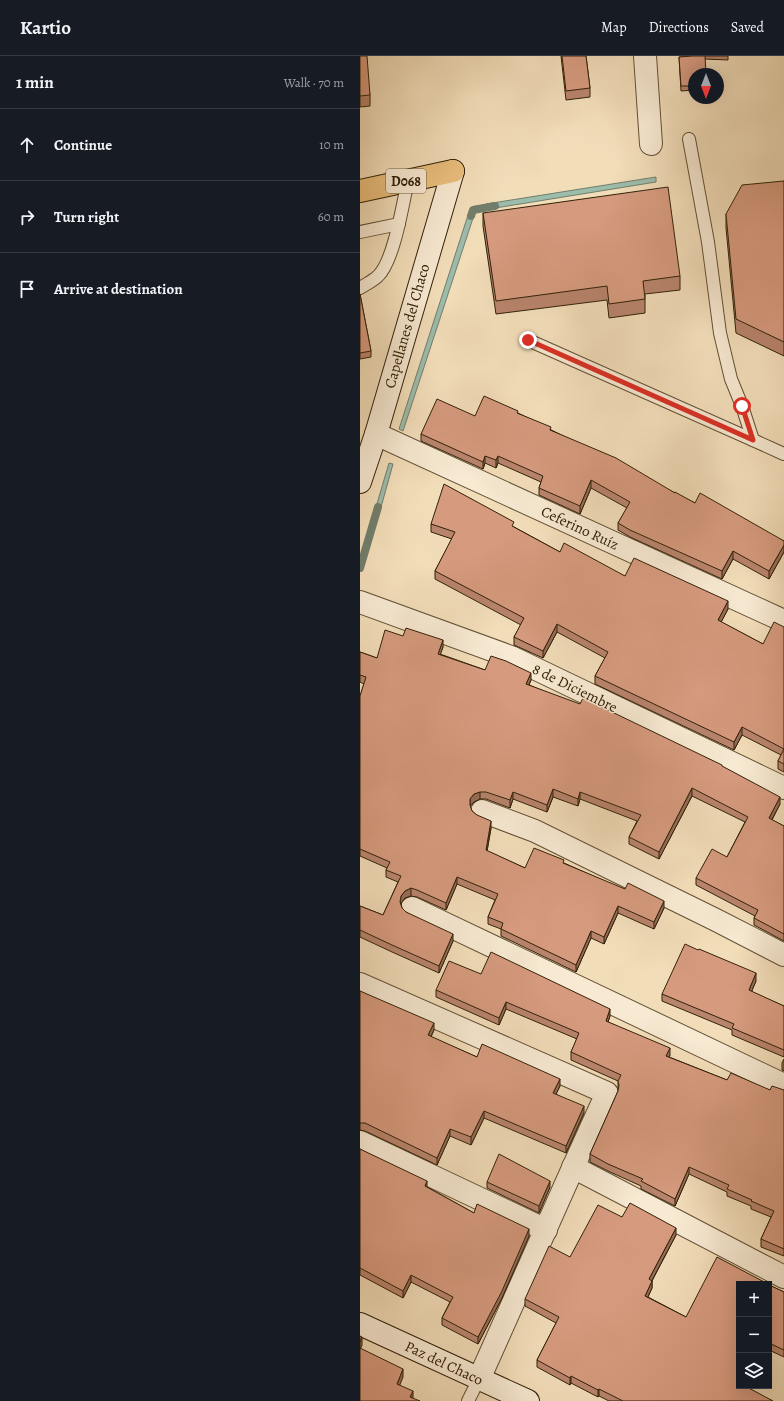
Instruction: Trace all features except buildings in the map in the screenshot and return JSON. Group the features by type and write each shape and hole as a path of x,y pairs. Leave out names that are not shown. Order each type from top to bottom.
{"main road":[{"name":"D068","path":"360,191 453,171"}],"street":[{"path":"645,56 651,144"},
{"name":"Capellanes del Chaco","path":"360,482 376,434 453,171"},
{"name":"Ceferino Ruíz","path":"376,434 784,621"},
{"name":"8 de Diciembre","path":"360,602 511,657 784,788"},
{"path":"482,811 535,831 784,955"},
{"path":"412,908 784,1085"},
{"path":"360,984 607,1093 479,1379"},
{"path":"360,1142 546,1230"},
{"path":"573,1167 784,1277"},
{"name":"Paz del Chaco","path":"360,1324 528,1401"}],"lane":[{"path":"689,139 708,242 720,333 732,379 753,440"},
{"path":"360,288 379,275 390,257 399,224 408,180"},
{"path":"360,232 399,224"},
{"path":"528,340 784,454"},
{"path":"468,1401 479,1379"}],"shaded area":[{"path":"656,177 656,182 483,210 486,204"},
{"path":"477,206 403,431 399,429 469,212 473,207"},
{"path":"389,463 393,464 378,518 373,517"}],"waterway":[{"path":"471,216 473,210 495,206"},
{"path":"360,568 378,507"}],"route":[{"path":"528,340 753,440 742,406"}]}
